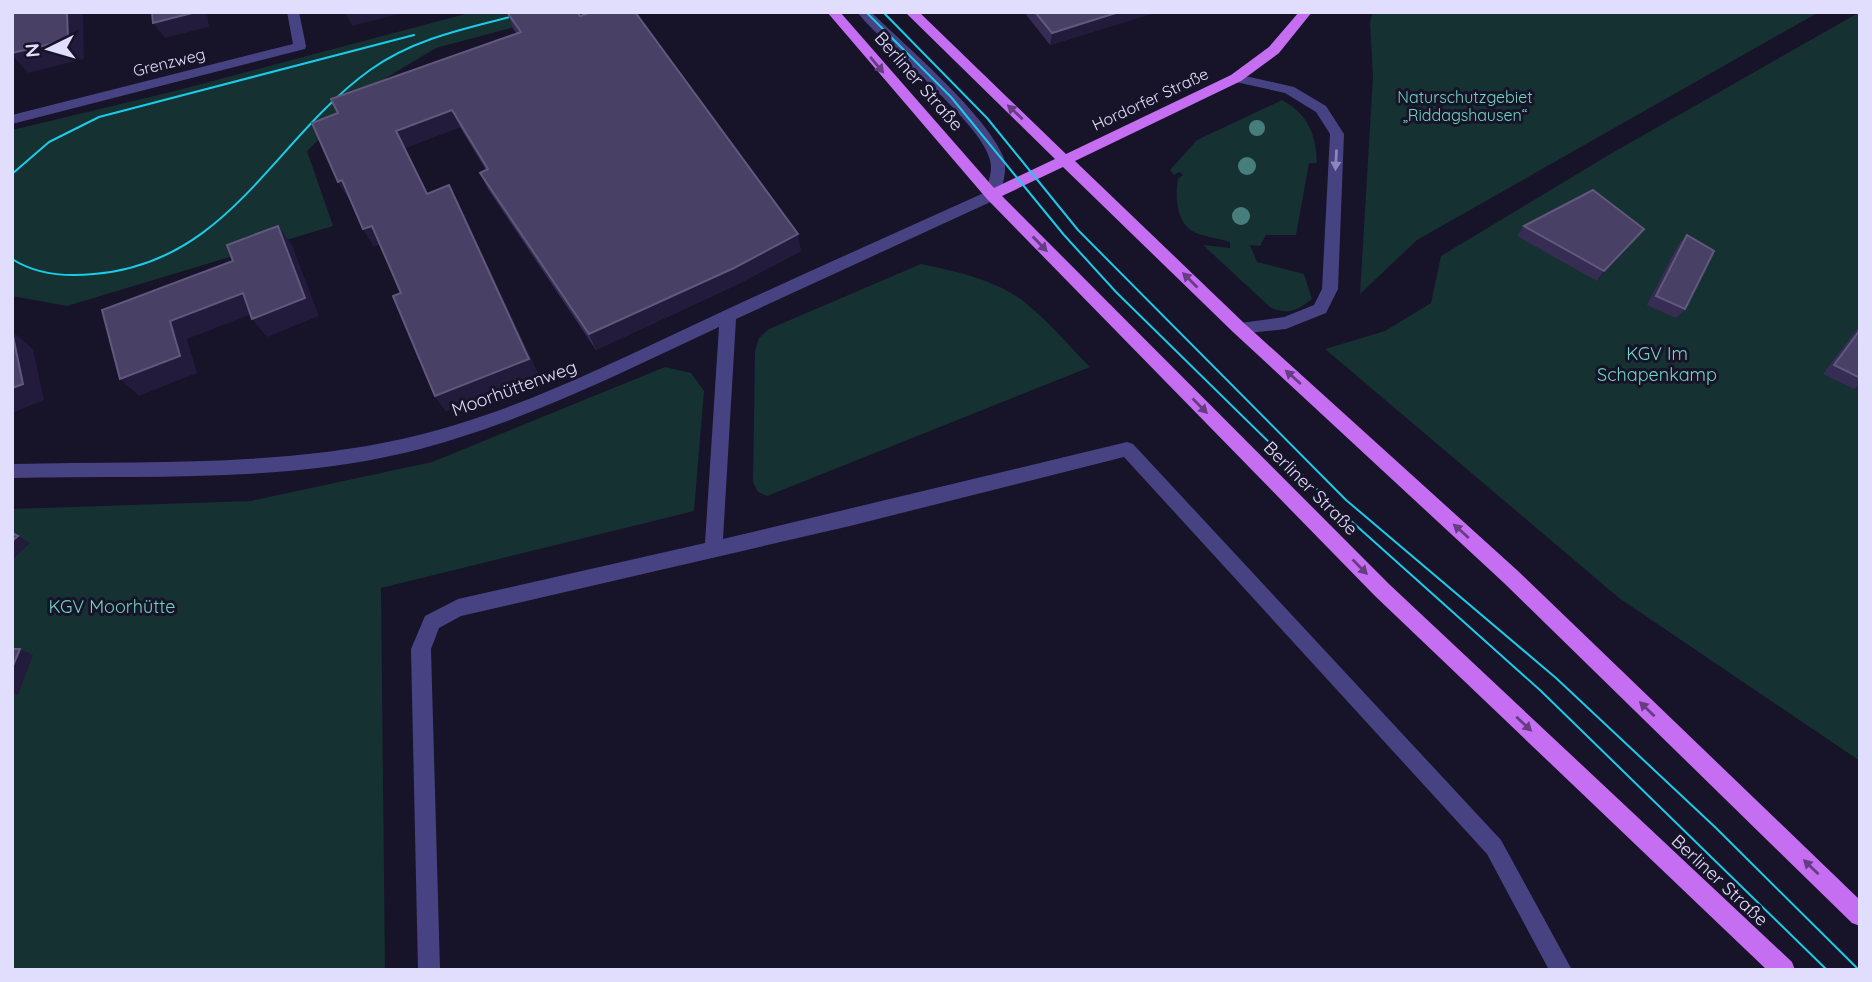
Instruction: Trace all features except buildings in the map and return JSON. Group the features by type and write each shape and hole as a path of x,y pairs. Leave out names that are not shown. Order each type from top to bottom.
{"main road":[{"name":"Berliner Straße","path":"833,12 895,88 992,195 1382,590 1784,970"},
{"path":"911,12 1239,328 1511,577 1860,915"},
{"name":"Hordorfer Straße","path":"992,195 1236,78 1274,50 1306,12"}],"street":[{"name":"Grenzweg","path":"12,120 300,46 293,12"},
{"path":"863,12 949,99 994,150 998,167 992,195"},
{"path":"1236,78 1289,90 1321,109 1337,134 1330,289 1320,309 1286,323 1239,328"},
{"name":"Moorhüttenweg","path":"12,471 255,464 402,446 462,429 595,378 992,195"},
{"path":"714,547 728,316"},
{"path":"429,970 421,649 432,622 458,608 714,547 850,518 1127,449 1494,847 1562,970"}],"green space":[{"path":"473,12 571,12 436,48 376,84 307,151 333,226 67,306 12,296 12,130 171,92"},
{"name":"Naturschutzgebiet „Riddagshausen“","path":"1373,12 1819,12 1417,240 1360,294 1373,77 1370,22"},
{"name":"KGV Im Schapenkamp","path":"1860,12 1860,761 1619,598 1325,349 1385,331 1431,303 1441,256 1612,153"},
{"path":"1282,100 1298,112 1309,126 1315,143 1317,163 1309,163 1296,235 1266,235 1260,246 1250,245 1257,262 1304,274 1312,299 1297,309 1287,311 1270,307 1203,245 1230,248 1230,242 1201,235 1187,227 1177,200 1178,179 1183,175 1179,172 1174,175 1170,170 1197,140"},
{"path":"921,264 977,278 1005,289 1044,319 1090,367 767,496 758,492 753,482 755,351 759,338 769,329"},
{"name":"KGV Moorhütte","path":"665,367 691,373 704,391 694,511 381,588 385,970 12,970 12,509 251,501 432,462"}],"tram line":[{"path":"12,259 42,272 83,275 141,265 180,247 215,223 246,194 336,98 370,70 388,58 426,41 529,12"},
{"path":"866,12 951,97 1064,235 1116,292 1331,503 1541,691 1827,970"},
{"path":"883,12 987,118 1078,230 1346,500 1556,678 1716,828 1859,970"},
{"path":"12,174 49,142 99,117 414,35"}]}
